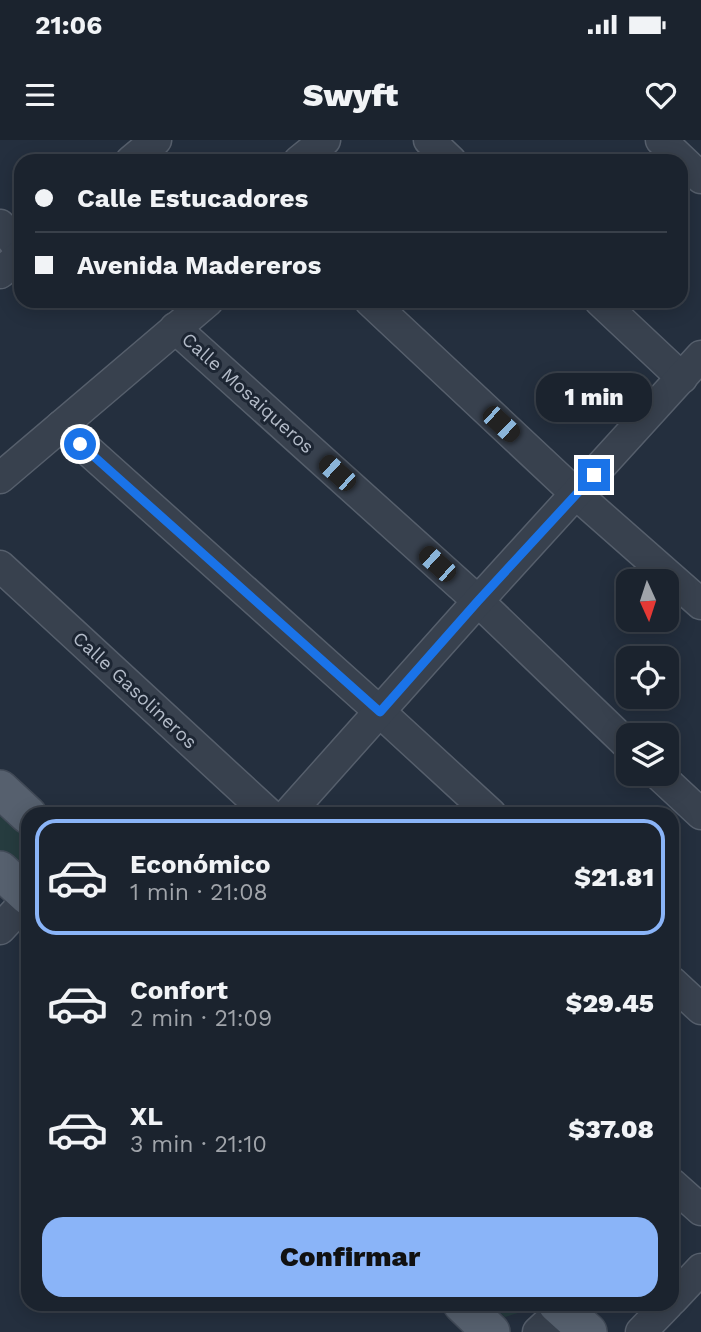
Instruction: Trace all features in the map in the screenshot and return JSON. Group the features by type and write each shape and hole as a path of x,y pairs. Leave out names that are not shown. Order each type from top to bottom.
{"main road":[{"path":"0,789 21,808"},
{"path":"0,870 21,890"},
{"path":"469,1311 491,1332"}],"street":[{"path":"308,154 325,140"},
{"path":"429,140 444,154"},
{"path":"661,140 676,154"},
{"path":"688,166 701,178"},
{"path":"0,225 14,243"},
{"path":"0,273 14,259"},
{"path":"0,478 200,308"},
{"path":"377,308 576,494 698,597"},
{"path":"294,807 691,367 610,308"},
{"name":"Calle Mosaiqueros","path":"176,328 478,601 616,733"},
{"path":"61,426 483,807"},
{"name":"Calle Gasolineros","path":"0,566 261,807"},
{"path":"671,786 701,814"},
{"path":"0,929 21,905"},
{"path":"679,989 701,1009"},
{"path":"679,1190 701,1210"},
{"path":"679,1293 701,1269"},
{"path":"641,1332 661,1311"}],"green space":[{"path":"0,805 21,824 21,872 0,852"},
{"path":"498,1311 525,1311 505,1317"}],"route":[{"path":"80,444 380,712 594,475"}]}
